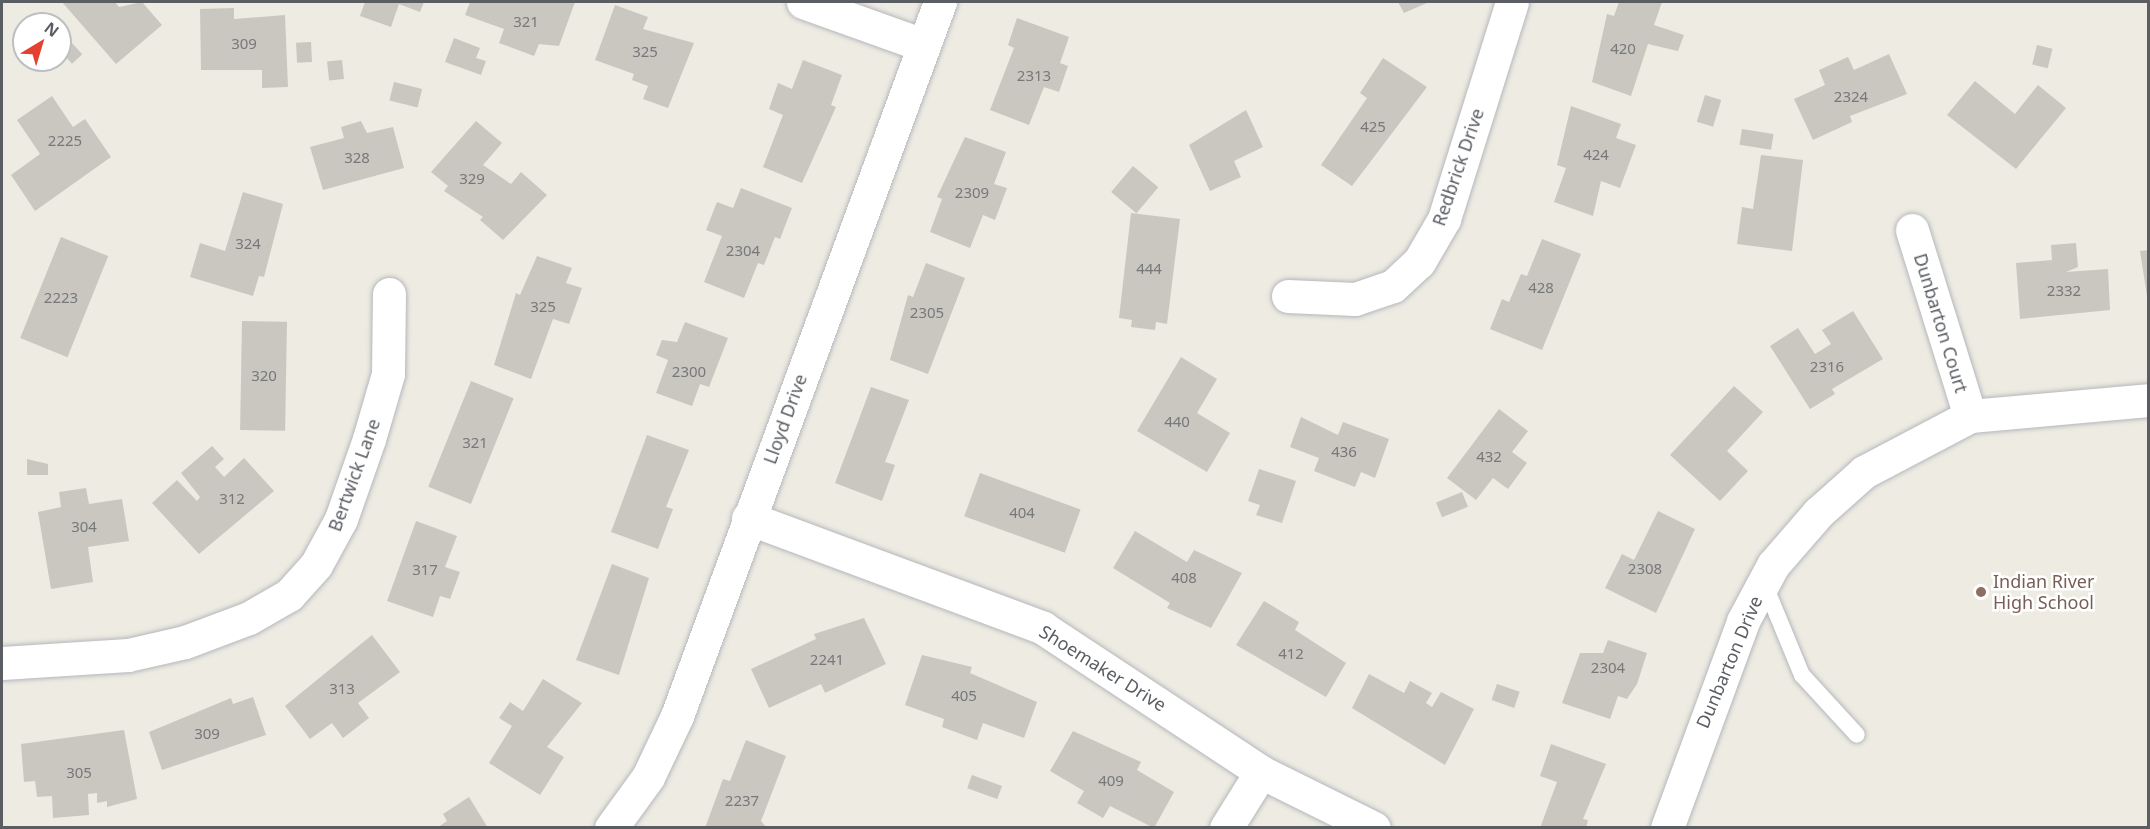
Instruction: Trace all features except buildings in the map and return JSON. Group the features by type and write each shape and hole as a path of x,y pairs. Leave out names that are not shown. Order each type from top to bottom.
{"street":[{"path":"803,2 923,45"},
{"name":"Lloyd Drive","path":"611,828 648,777 676,716 940,2"},
{"name":"Redbrick Drive","path":"1288,296 1355,299 1393,286 1419,262 1444,219 1512,2"},
{"name":"Dunbarton Court","path":"1912,230 1970,416"},
{"name":"Bertwick Lane","path":"2,663 128,655 185,642 249,618 289,595 316,566 341,519 369,439 388,374 389,294"},
{"name":"Dunbarton Drive","path":"1667,828 1703,720 1764,582 1818,513 1864,472 1970,416 2148,400"},
{"name":"Shoemaker Drive","path":"748,518 1044,628 1261,772 1374,828"},
{"path":"1226,828 1261,772"}],"lane":[{"path":"1764,582 1802,675 1857,735"}],"place":[{"name":"Indian River High School","path":"1981,592"}]}
